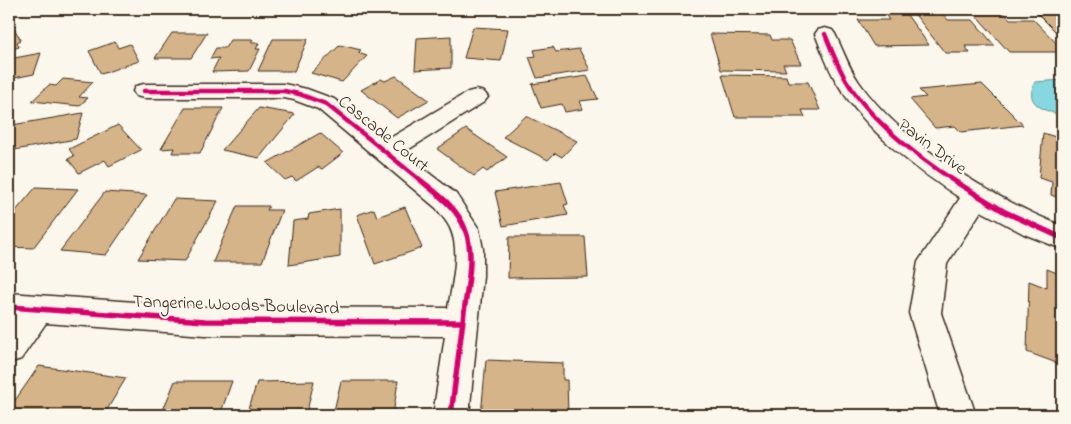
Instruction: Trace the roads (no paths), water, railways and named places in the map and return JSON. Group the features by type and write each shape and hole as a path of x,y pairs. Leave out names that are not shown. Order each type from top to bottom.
{"street":[{"name":"Pavin Drive","path":"825,34 851,88 888,130 928,163 977,195 1035,228 1062,238"},
{"name":"Cascade Court","path":"144,91 265,90 299,94 326,104 446,201 464,229 469,249 468,276 451,415"},
{"path":"386,152 476,97"},
{"path":"958,415 925,313 933,262 977,195"},
{"path":"9,348 23,308"},
{"name":"Tangerine Woods Boulevard","path":"23,308 205,321 462,322"}],"water":[{"path":"1062,80 1062,116 1043,109 1038,105 1032,96 1032,90 1035,82"}]}
